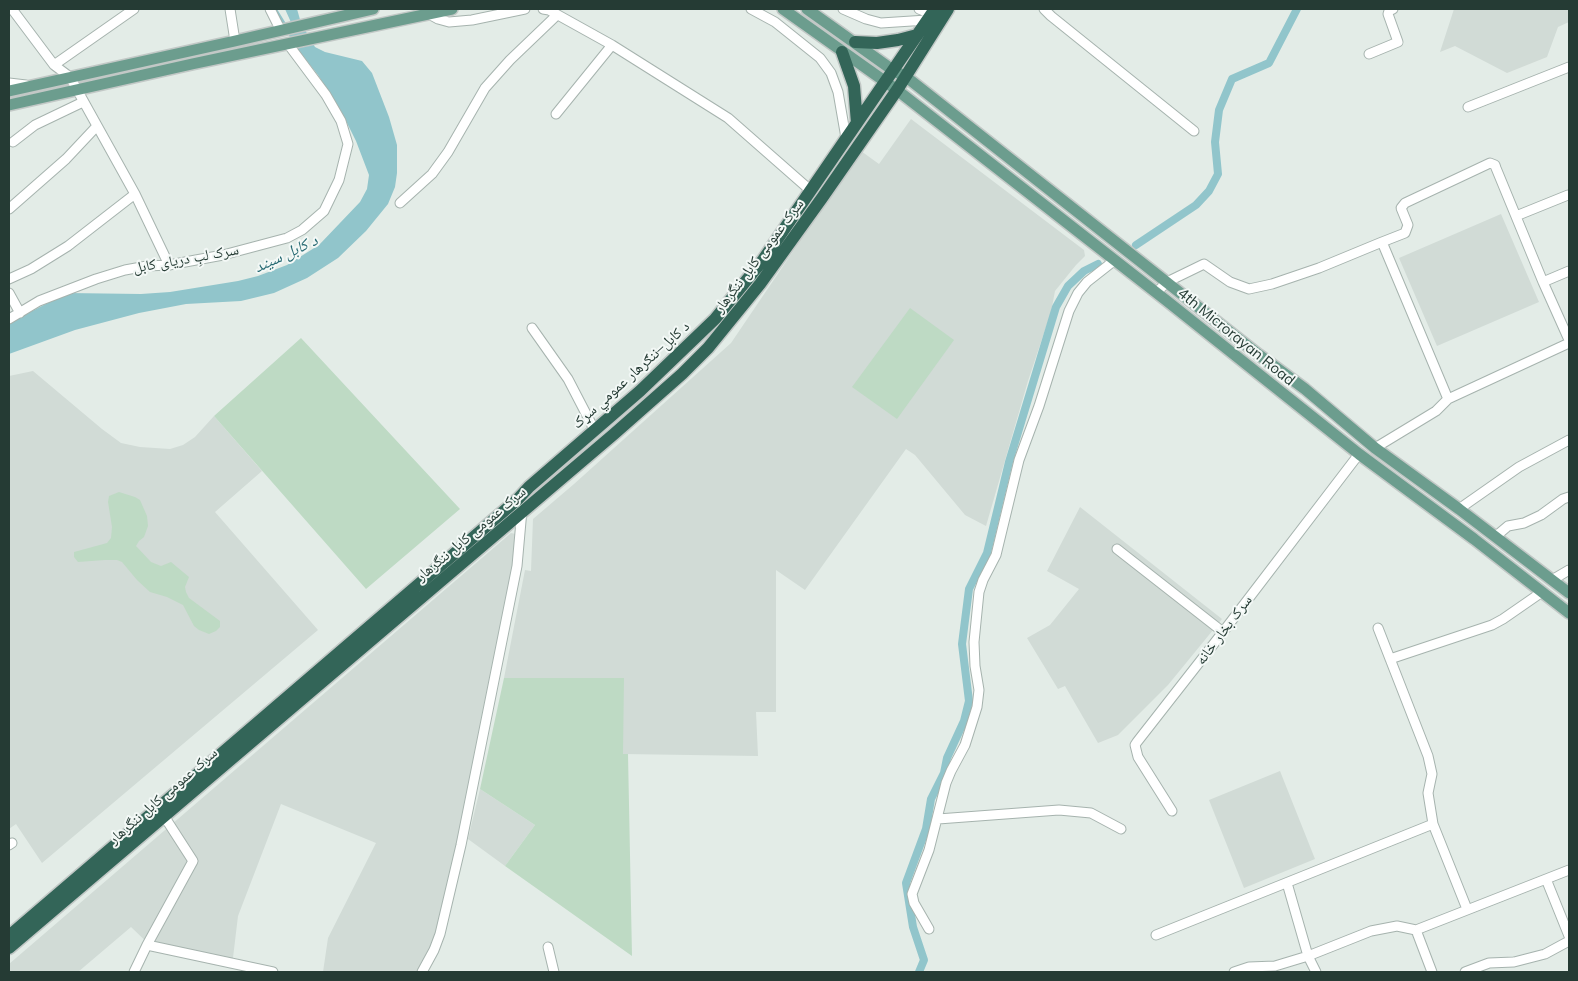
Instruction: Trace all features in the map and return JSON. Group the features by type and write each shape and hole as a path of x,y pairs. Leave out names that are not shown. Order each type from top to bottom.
{"highway":[{"name":"د کابل–ننګرهار عمومي سړک","path":"520,505 529,487 653,379 715,319 763,260 885,83 899,74 948,9"},
{"name":"د کابل–ننګرهار عمومي سړک","path":"899,74 918,35 931,14"},
{"path":"854,42 877,43 918,35"},
{"path":"842,52 854,86 857,123"},
{"name":"سرک عمومی کابل ننگرهار","path":"9,948 164,816 520,505 648,404 708,348 760,284 897,90 899,74"},
{"name":"سرک عمومی کابل ننگرهار","path":"11,931 480,532 520,505"}],"main road":[{"path":"9,91 373,9"},
{"path":"9,105 428,12 452,9"},
{"name":"4th Microrayan Road","path":"783,9 897,90 1157,292 1359,454 1569,613"},
{"name":"4th Microrayan Road","path":"808,9 899,74 1305,389 1375,448 1459,509 1569,594"},
{"path":"1539,589 1548,577"}],"street":[{"path":"12,9 54,65 70,77 134,194 169,265"},
{"path":"54,65 134,9"},
{"path":"230,9 235,41"},
{"path":"270,9 281,29"},
{"path":"428,12 438,20 449,22 472,20 526,9"},
{"path":"543,9 612,45 728,118 810,190"},
{"path":"751,9 776,22 820,58 831,73 838,92 846,138"},
{"path":"843,9 866,19 881,22 931,14"},
{"path":"919,9 931,14"},
{"path":"1044,9 1194,131"},
{"path":"1369,54 1398,42 1388,14 1388,11 1393,9"},
{"path":"400,203 432,174 448,152 486,88 510,60 557,15"},
{"name":"سرک لبِ دریای کابل","path":"9,319 39,301 96,279 140,267 169,265 223,255 287,238 302,230 324,211 339,180 348,144 341,121 326,95 290,44"},
{"path":"556,114 612,45"},
{"path":"1468,107 1569,67"},
{"path":"9,83 32,86"},
{"path":"13,142 35,126 83,102"},
{"path":"9,209 66,159 97,126"},
{"path":"1157,292 1167,282 1204,264 1230,282 1249,289 1272,284 1319,268 1405,233 1408,225 1401,208 1405,203 1490,164 1495,165 1569,342 1448,399 1436,411 1375,448"},
{"path":"9,279 31,269 68,246 134,194"},
{"path":"1516,216 1568,194"},
{"path":"1382,242 1448,399"},
{"path":"929,929 914,903 912,894 938,819 951,772 965,745 978,708 979,690 974,642 979,592 996,555 1020,460 1040,406 1060,339 1078,293 1088,282 1115,260"},
{"path":"1543,282 1569,271"},
{"path":"9,293 20,314"},
{"path":"532,328 568,379 594,431"},
{"path":"1459,509 1519,467 1569,440"},
{"name":"سرک بخار خانه","path":"1172,811 1138,757 1135,746 1359,454"},
{"path":"1494,537 1508,526 1524,523 1541,515 1569,496"},
{"path":"422,972 440,934 461,846 517,566 520,505"},
{"path":"1117,549 1223,632"},
{"path":"1548,577 1569,570"},
{"path":"1390,659 1492,625 1503,619 1539,589"},
{"path":"1378,628 1428,756 1432,774 1428,793 1433,824 1468,909"},
{"path":"938,819 1059,810 1091,813 1121,829"},
{"path":"134,972 147,944 193,861 164,816"},
{"path":"1156,935 1433,824"},
{"path":"1234,972 1249,967 1275,966 1308,956 1370,931 1397,926 1416,930 1569,870"},
{"path":"1546,879 1569,936"},
{"path":"1287,883 1308,956 1316,972"},
{"path":"1416,930 1432,972"},
{"path":"1464,972 1489,963 1514,962 1544,954 1569,941"},
{"path":"147,944 273,972"},
{"path":"548,947 554,972"}],"shaded area":[{"path":"1454,9 1569,9 1569,22 1558,27 1547,57 1507,73 1455,46 1440,52"},
{"path":"911,119 1084,250 1085,256 1055,291 1051,312 1028,381 986,526 965,515 915,455 906,449 805,590 776,570 776,712 756,712 758,756 623,754 623,678 504,678 525,570 531,571 533,519 731,343 861,151 879,164"},
{"path":"1501,214 1539,302 1437,346 1399,258"},
{"path":"33,371 121,443 140,447 170,449 183,445 195,437 214,416 262,471 215,512 318,630 42,863 16,824 9,829 9,376"},
{"path":"1080,507 1222,619 1168,685 1118,735 1098,743 1065,686 1058,689 1027,638 1050,625 1079,589 1047,571"},
{"path":"511,533 520,535 444,918 422,972 323,972 328,938 376,843 281,804 238,916 232,966 156,951 131,927 78,972 9,972 9,964"},
{"path":"1280,771 1315,859 1244,888 1209,800"},
{"path":"480,789 535,825 505,866 468,839"}],"green space":[{"path":"910,308 954,340 897,419 852,387"},
{"path":"301,338 460,509 366,589 214,416"},
{"path":"119,492 140,500 147,516 148,526 144,537 136,546 151,562 161,566 171,562 189,577 185,587 189,598 220,621 220,627 216,631 209,634 199,630 194,626 183,605 167,597 150,592 122,562 105,560 78,562 74,557 74,552 107,543 111,538 112,527 108,502 109,496"},
{"path":"504,678 624,678 623,754 628,754 632,956 505,866 535,825 480,789"}],"water":[{"path":"272,9 277,9 290,30 294,29 285,9 297,9 301,23 315,47 325,52 362,61 372,73 389,117 397,145 395,187 388,204 366,231 338,258 307,278 274,293 241,301 186,304 139,313 75,330 9,354 9,323 67,293 141,294 170,292 258,276 287,265 319,245 360,202 367,189 369,175 356,141 342,113 318,75 299,51"}],"waterway":[{"path":"1136,245 1196,205 1209,191 1218,174 1215,142 1219,110 1232,79 1269,63 1297,9"},
{"path":"919,972 924,960 913,927 906,883 926,829 931,799 944,773 947,758 964,721 969,701 962,644 969,589 987,553 1009,462 1056,307 1068,286 1084,271 1098,264"}],"water label":[{"name":"د کابل سيند","path":"286,254"}]}
